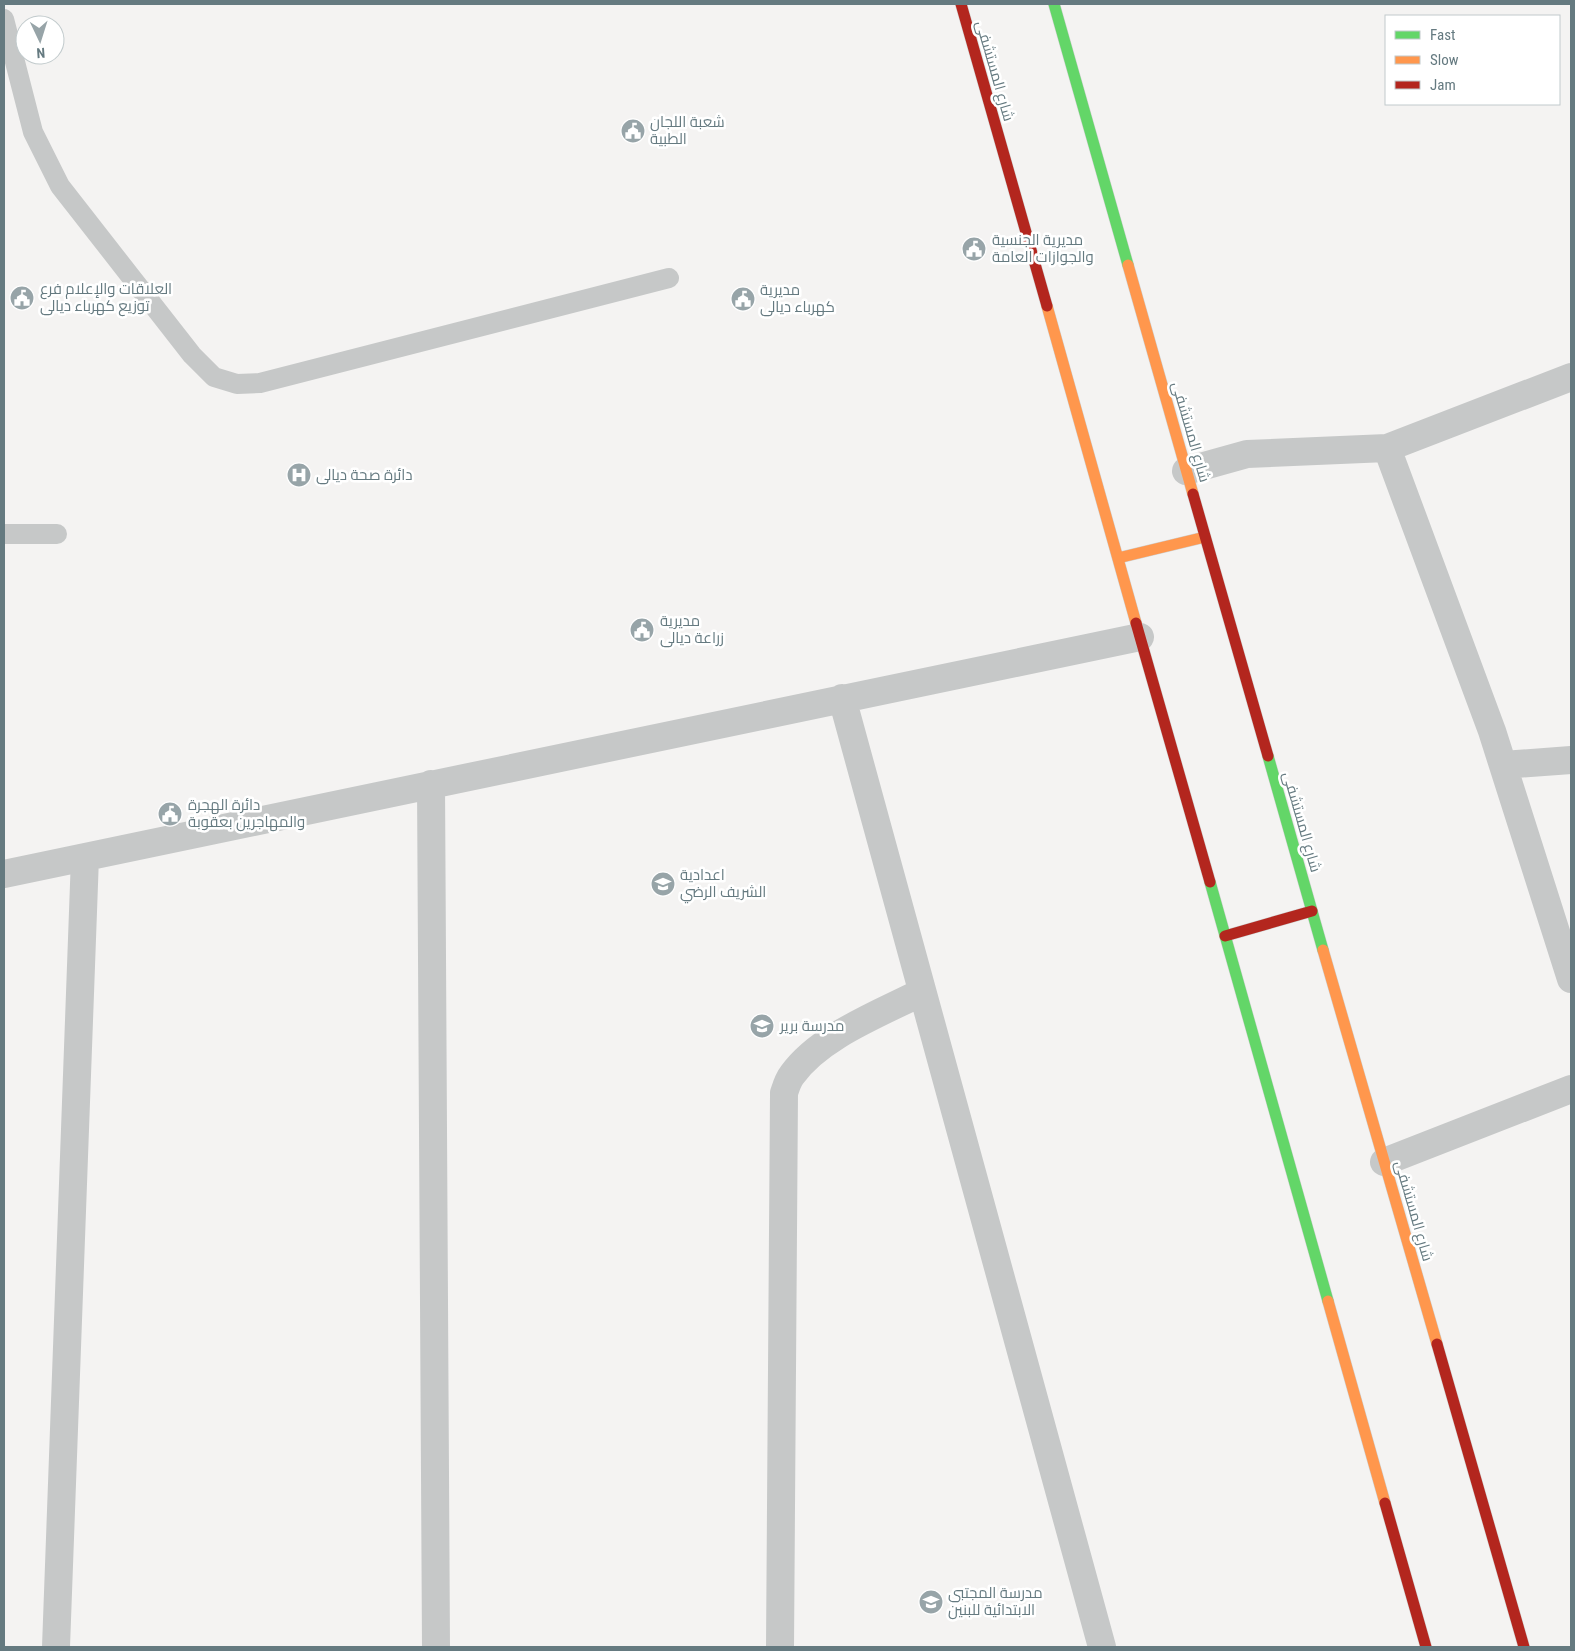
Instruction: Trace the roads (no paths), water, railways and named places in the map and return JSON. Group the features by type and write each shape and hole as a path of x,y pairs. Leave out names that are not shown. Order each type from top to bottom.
{"street":[{"name":"شارع المستشفى","path":"961,4 1426,1647"},
{"name":"شارع المستشفى","path":"1054,4 1312,912 1524,1647"},
{"path":"1186,471 1247,454 1387,448 1571,377"},
{"path":"1387,448 1492,731 1571,979"},
{"path":"1118,558 1205,537"},
{"path":"4,874 1140,636"},
{"path":"842,698 1102,1647"},
{"path":"1503,765 1571,760"},
{"path":"431,784 436,1647"},
{"path":"56,1647 85,857"},
{"path":"1225,936 1312,912"},
{"path":"780,1647 784,1093 790,1076 805,1060 834,1037 922,992"},
{"path":"1384,1162 1571,1089"}],"lane":[{"path":"4,19 33,132 60,186 192,355 214,377 237,384 260,382 669,278"},
{"path":"4,534 57,534"}],"place":[{"name":"شعبة اللجان الطبية","path":"633,131"},
{"name":"مديرية الجنسية والجوازات العامة","path":"974,249"},
{"name":"العلاقات والإعلام فرع توزيع كهرباء ديالى","path":"22,298"},
{"name":"مديرية كهرباء ديالى","path":"743,299"},
{"name":"دائرة صحة ديالى","path":"299,475"},
{"name":"مديرية زراعة ديالى","path":"642,630"},
{"name":"دائرة الهجرة والمهاجرين بعقوبة","path":"170,814"},
{"name":"اعدادية الشريف الرضي","path":"663,884"},
{"name":"مدرسة برير","path":"762,1026"},
{"name":"مدرسة المجتبى الابتدائية للبنين","path":"931,1602"}]}
